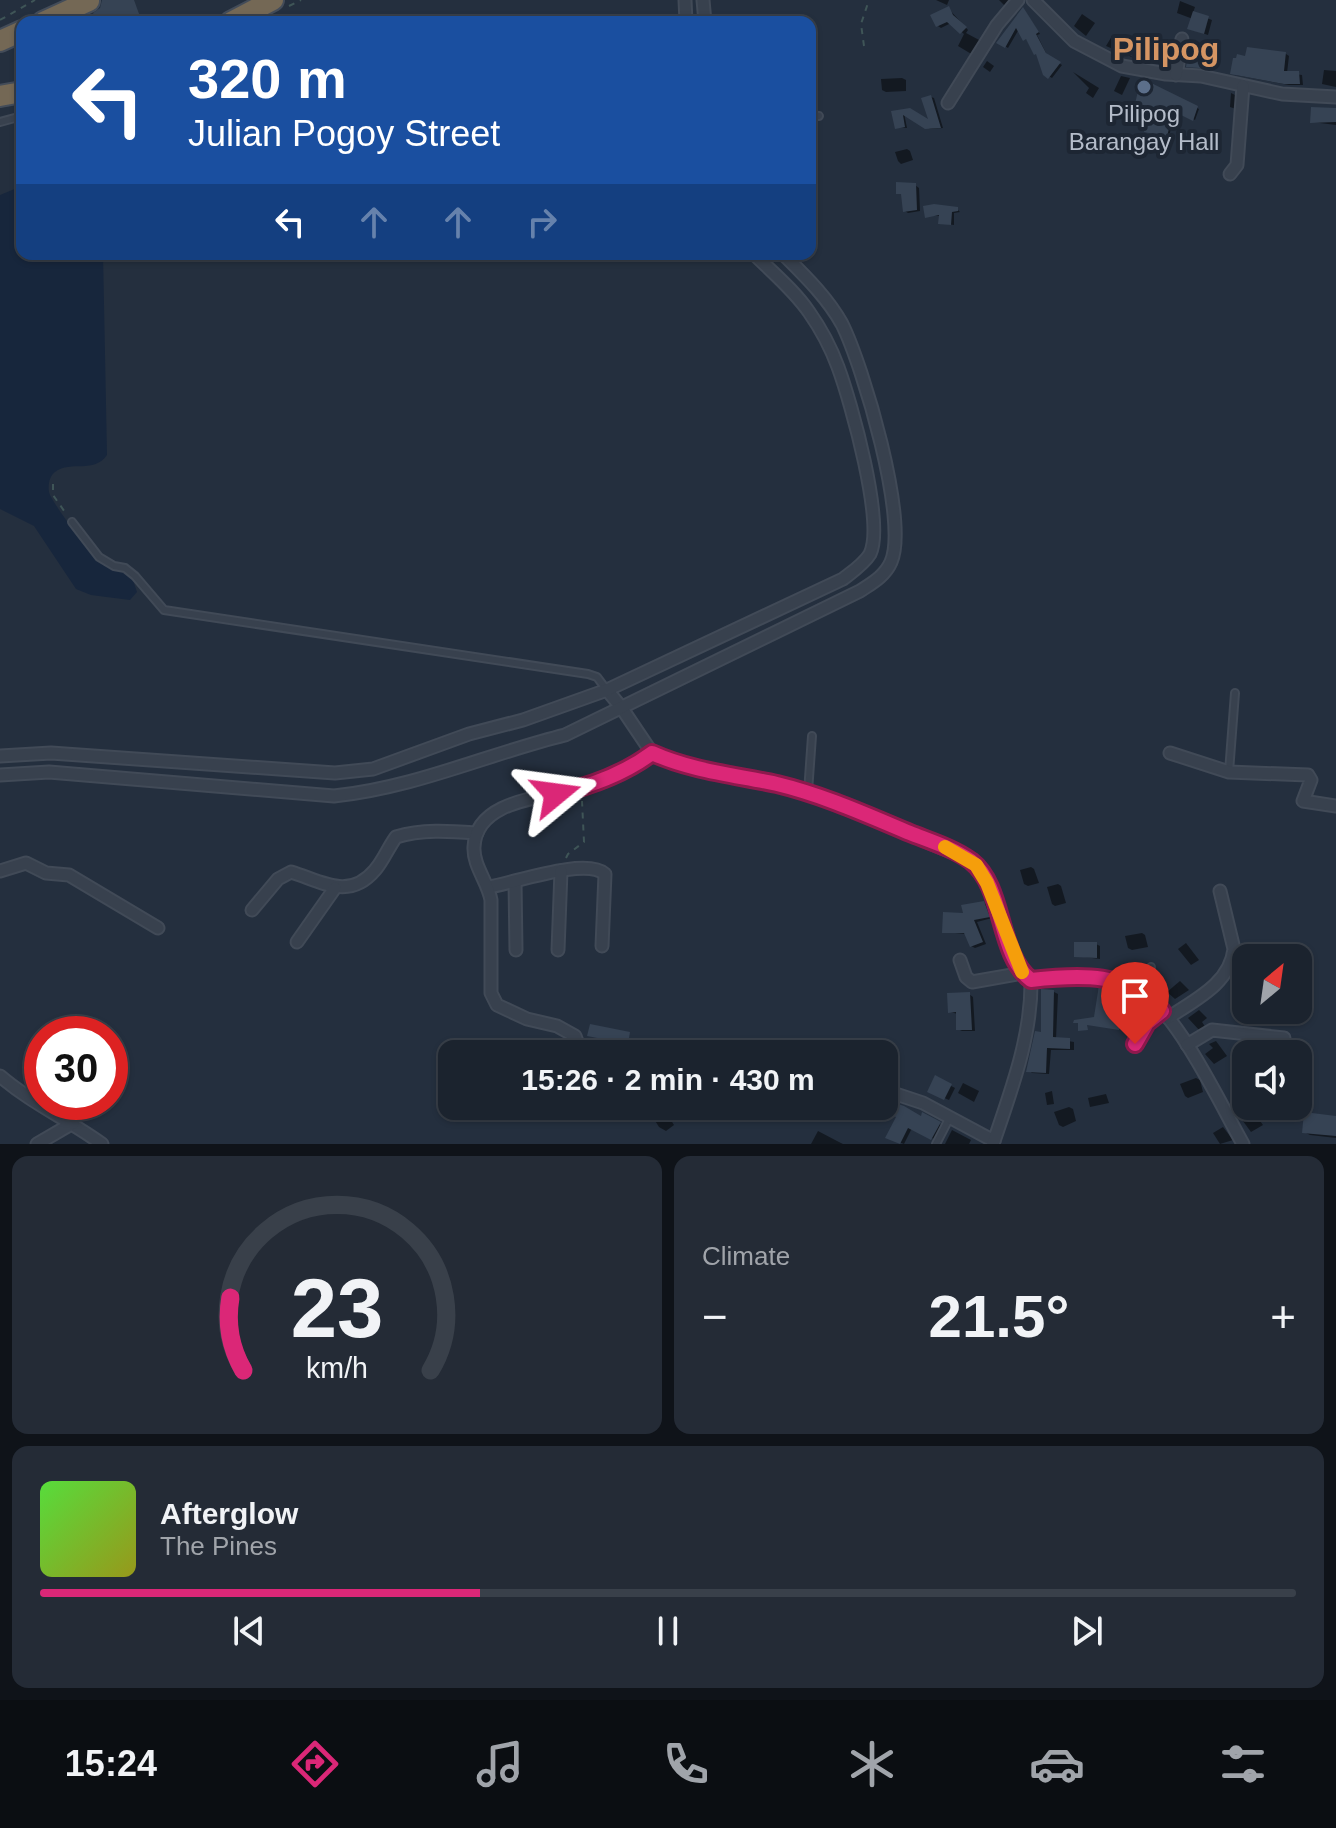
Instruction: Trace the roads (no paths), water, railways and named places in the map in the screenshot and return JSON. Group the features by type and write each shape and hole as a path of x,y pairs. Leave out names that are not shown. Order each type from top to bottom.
{"highway":[{"path":"242,16 273,0"},
{"path":"56,16 89,1"}],"street":[{"path":"948,103 997,25 1018,0"},
{"path":"1033,0 1074,41 1122,66 1201,76 1282,94 1336,97"},
{"path":"1176,75 1182,39"},
{"path":"1230,174 1237,165 1243,86"},
{"path":"0,756 51,753 335,773 373,769 469,734 523,720 607,690 843,579 869,554 875,537 874,510 838,367 809,311 760,260"},
{"path":"0,775 49,772 334,796 374,792 565,735 860,591 881,577 891,562 896,542 894,514 873,414 841,324 825,299 789,260"},
{"path":"607,690 652,753 689,767 808,792 947,848 976,865 987,883 1012,950 1027,976 1031,997 1016,1077 993,1142 950,1117 898,1093"},
{"path":"576,1040 575,1036 557,1026 527,1019 497,1005 491,993 489,887 474,852 477,833 485,819 500,810 581,788 632,769 652,753"},
{"path":"1170,753 1229,772 1308,775 1311,780 1303,801 1336,806"},
{"path":"252,910 278,879 291,872 335,888 362,881 374,872 396,837 440,830 477,833"},
{"path":"0,871 26,863 46,873 69,875 158,928"},
{"path":"489,887 561,871 594,868 605,874 602,946"},
{"path":"558,950 561,871"},
{"path":"515,882 516,950"},
{"path":"297,942 335,888"},
{"path":"1165,1015 1225,975 1233,959 1234,949 1220,891"},
{"path":"960,960 966,977 972,982 1061,976 1114,980 1143,992 1187,1045 1243,1144"},
{"path":"1187,1045 1212,1030 1284,1038"},
{"path":"0,1076 16,1090 102,1144"},
{"path":"37,1144 73,1123"}],"lane":[{"path":"72,522 99,557 135,576 164,610 588,674 597,677 607,690"},
{"path":"1229,772 1235,693"},
{"path":"808,792 812,736"},
{"path":"1143,992 1150,979 1151,967"},
{"path":"1135,1044 1147,1023 1165,1015"},
{"path":"936,1144 950,1117"}],"water":[{"path":"16,188 16,260 103,260 107,455 96,464 68,467 55,472 49,489 59,510 94,555 103,563 132,577 137,592 130,600 91,595 76,589 34,526 0,509 0,195"}],"place":[{"name":"Pilipog Barangay Hall","path":"1144,87"}],"district":[{"name":"Pilipog","path":"1166,49"}]}
